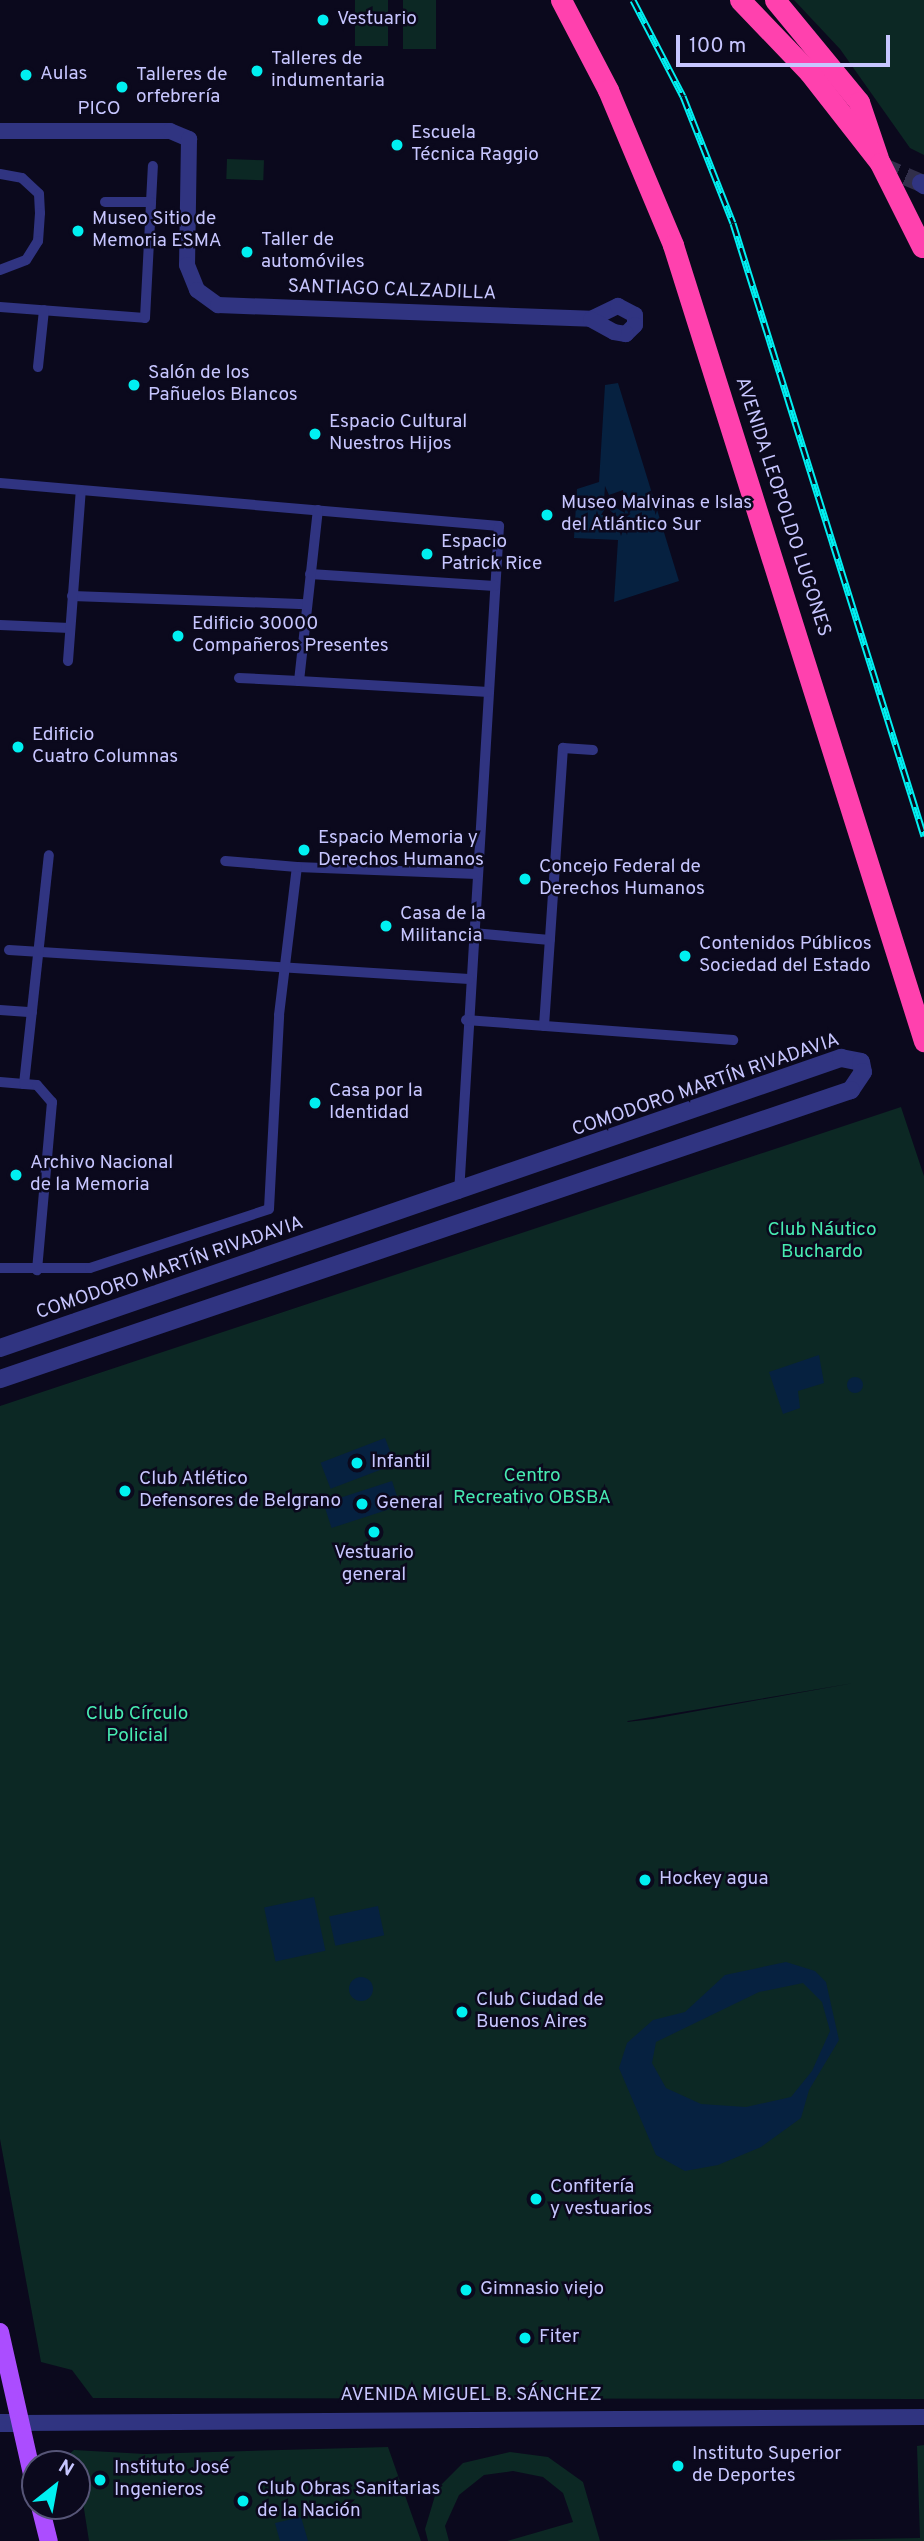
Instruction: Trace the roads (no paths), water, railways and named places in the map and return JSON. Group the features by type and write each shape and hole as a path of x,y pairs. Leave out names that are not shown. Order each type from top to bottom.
{"highway":[{"name":"AVENIDA LEOPOLDO LUGONES","path":"561,0 608,90 673,245 924,1041"},
{"path":"740,0 809,72 880,163"},
{"path":"775,0 859,102 880,163 923,250"}],"main road":[{"path":"0,2332 9,2423 21,2453"},
{"path":"44,2520 49,2541"}],"street":[{"name":"PICO","path":"0,131 170,131 192,146 187,265 197,290"},
{"path":"0,307 145,318 153,166"},
{"path":"0,174 22,178 38,194 40,213 38,241 26,260 0,270"},
{"path":"105,202 151,202"},
{"name":"SANTIAGO CALZADILLA","path":"197,290 231,307 591,319"},
{"path":"38,367 44,310"},
{"path":"0,483 499,526 466,1020 459,1194"},
{"path":"68,661 81,490"},
{"path":"299,681 318,510"},
{"path":"310,574 495,586"},
{"path":"72,596 306,604"},
{"path":"0,625 70,628"},
{"path":"239,678 489,692"},
{"path":"544,1026 562,748 593,750"},
{"path":"24,1084 49,855"},
{"path":"225,862 477,874"},
{"path":"0,1268 90,1268 269,1209 284,966 297,867"},
{"path":"473,933 550,940"},
{"path":"9,950 469,979"},
{"path":"0,1010 32,1012"},
{"path":"466,1020 733,1040"},
{"name":"COMODORO MARTÍN RIVADAVIA","path":"0,1348 459,1194 841,1058 860,1062 863,1072 851,1090 0,1379"},
{"path":"0,1082 37,1085 52,1102 37,1270"},
{"path":"498,1180 509,1206"},
{"name":"AVENIDA MIGUEL B. SÁNCHEZ","path":"9,2423 924,2417"}],"water":[{"path":"618,383 679,581 614,602 618,540 574,538 577,489 599,482 605,385","holes":["605,486 609,495 623,490 625,513 604,501","606,507 619,518 630,517 627,535 624,527 621,536 616,520 609,525 611,515 601,515"]},
{"path":"819,1355 824,1383 798,1391 800,1408 783,1414 769,1372"},
{"path":"852,1377 858,1377 863,1385 861,1391 852,1393 847,1388 847,1382"},
{"name":"Infantil","path":"385,1438 395,1464 331,1489 321,1463"},
{"name":"General","path":"392,1481 400,1506 332,1528 324,1503"},
{"path":"314,1897 325,1951 276,1961 264,1908"},
{"path":"378,1906 384,1935 335,1946 329,1916"},
{"path":"786,1962 815,1971 826,1982 839,2040 809,2090 801,2118 761,2147 718,2165 685,2171 656,2155 619,2068 627,2043 653,2020 685,2012 725,1975","holes":["803,1983 822,2002 830,2031 812,2071 791,2097 746,2107 701,2104 666,2088 652,2063 656,2042 759,1992"]},
{"path":"361,1977 372,1984 373,1989 366,2000 361,2001 350,1994 349,1989 356,1978"},
{"path":"301,2517 308,2541 280,2541 275,2523"}],"tunnel":[{"path":"881,166 921,183"}],"railway":[{"path":"633,0 683,96 733,223 924,836"}],"place":[{"name":"Vestuario","path":"323,20"},
{"name":"Talleres de indumentaria","path":"257,71"},
{"name":"Aulas","path":"26,75"},
{"name":"Talleres de orfebrería","path":"122,87"},
{"name":"Escuela Técnica Raggio","path":"397,145"},
{"name":"Museo Sitio de Memoria ESMA","path":"78,231"},
{"name":"Taller de automóviles","path":"247,252"},
{"name":"Salón de los Pañuelos Blancos","path":"134,385"},
{"name":"Espacio Cultural Nuestros Hijos","path":"315,434"},
{"name":"Museo Malvinas e Islas del Atlántico Sur","path":"547,515"},
{"name":"Espacio Patrick Rice","path":"427,554"},
{"name":"Edificio 30000 Compañeros Presentes","path":"178,636"},
{"name":"Edificio Cuatro Columnas","path":"18,747"},
{"name":"Espacio Memoria y Derechos Humanos","path":"304,850"},
{"name":"Concejo Federal de Derechos Humanos","path":"525,879"},
{"name":"Casa de la Militancia","path":"386,926"},
{"name":"Contenidos Públicos Sociedad del Estado","path":"685,956"},
{"name":"Casa por la Identidad","path":"315,1103"},
{"name":"Archivo Nacional de la Memoria","path":"16,1175"},
{"name":"Infantil","path":"357,1463"},
{"name":"Club Atlético Defensores de Belgrano","path":"125,1491"},
{"name":"General","path":"362,1504"},
{"name":"Vestuario general","path":"374,1532"},
{"name":"Hockey agua","path":"645,1880"},
{"name":"Club Ciudad de Buenos Aires","path":"462,2012"},
{"name":"Confitería y vestuarios","path":"536,2199"},
{"name":"Gimnasio viejo","path":"466,2290"},
{"name":"Fiter","path":"525,2338"},
{"name":"Instituto Superior de Deportes","path":"678,2466"},
{"name":"Instituto José Ingenieros","path":"100,2480"},
{"name":"Club Obras Sanitarias de la Nación","path":"243,2501"}],"park label":[{"name":"Club Náutico Buchardo","path":"822,1242"},
{"name":"Centro Recreativo OBSBA","path":"532,1488"},
{"name":"Club Círculo Policial","path":"137,1726"}]}
